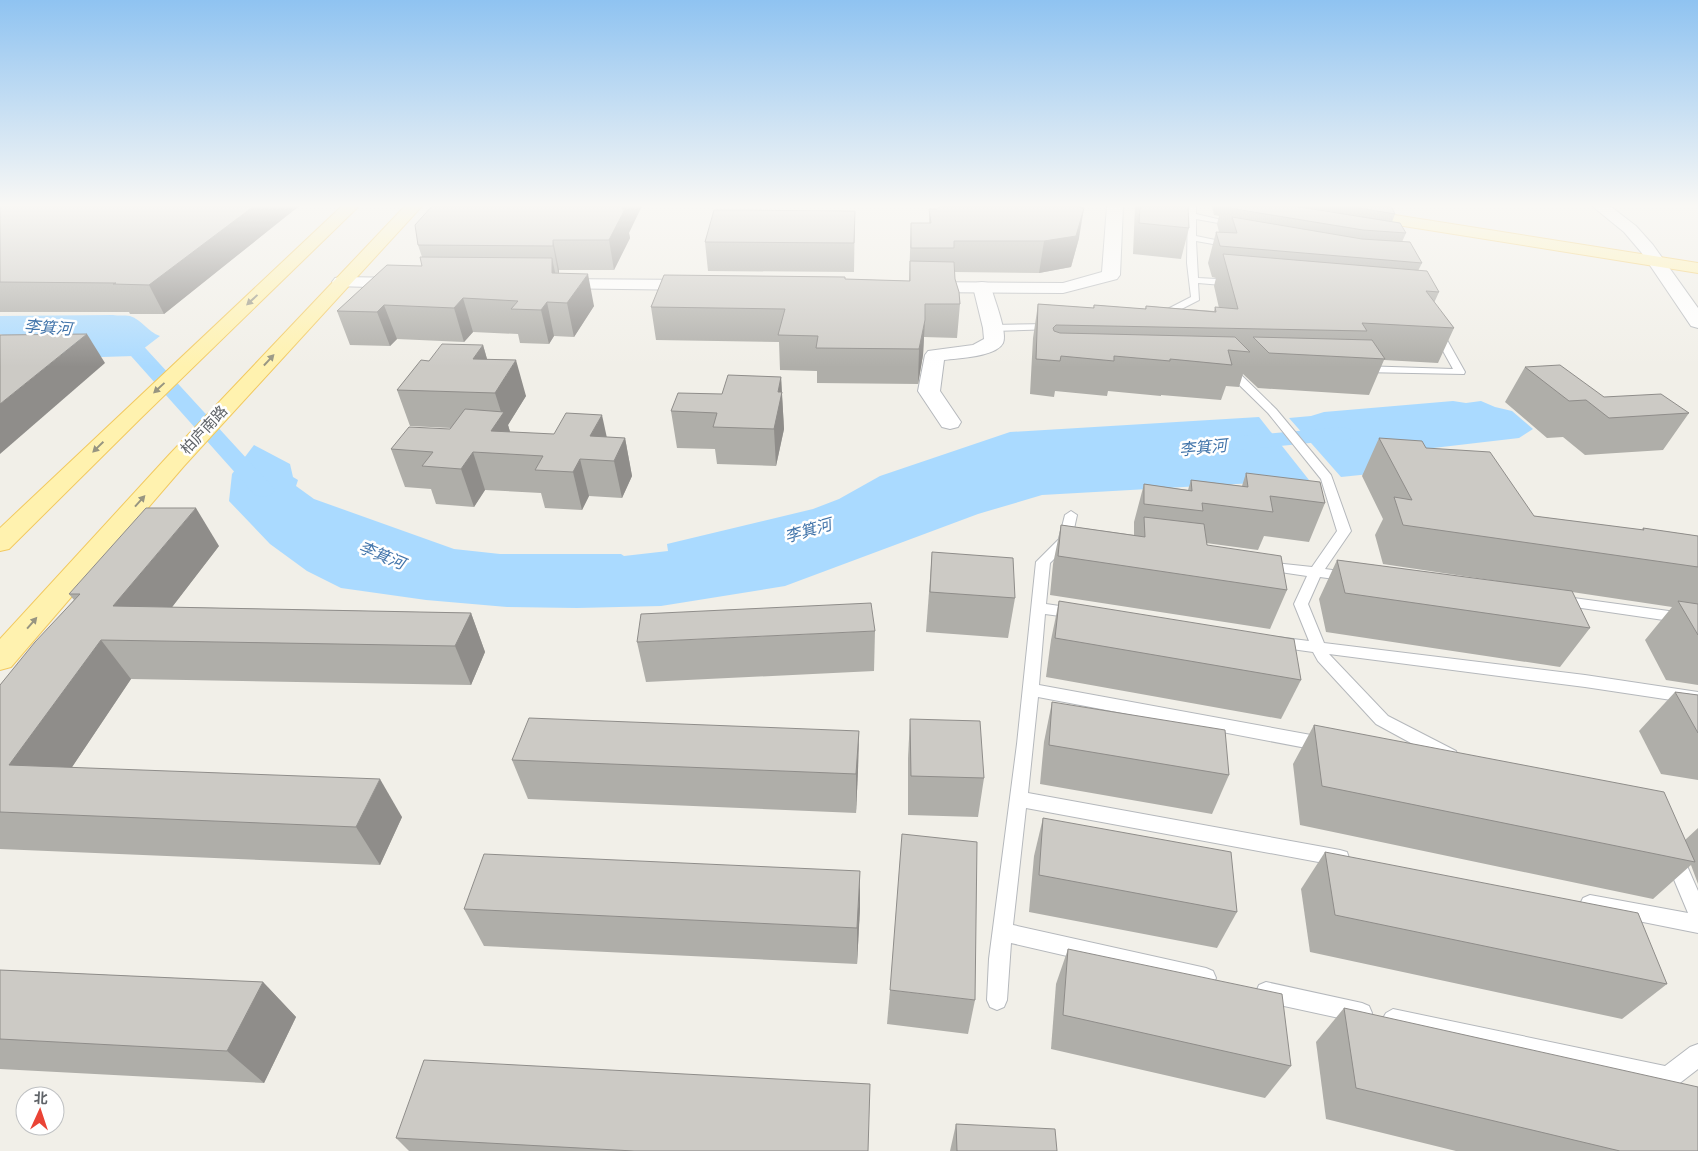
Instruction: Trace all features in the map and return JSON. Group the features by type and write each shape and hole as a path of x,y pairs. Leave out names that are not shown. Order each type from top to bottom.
{"main road":[{"path":"0,543 133,412 295,260"},
{"name":"柏庐南路","path":"0,659 176,460 362,260"},
{"path":"1669,260 1698,268"}],"street":[{"path":"903,287 1063,288 1110,274 1111,260"},
{"path":"1655,260 1698,322"},
{"path":"341,282 420,283"},
{"path":"538,284 716,285"},
{"path":"950,422 929,392 935,355 978,350 994,342 993,328 982,287"}],"lane":[{"path":"1150,321 1196,298 1193,260"},
{"path":"1194,280 1243,284"},
{"path":"1350,369 1460,372 1439,338 1433,319"},
{"path":"993,328 1056,327"},
{"path":"1246,367 1222,366 1274,414 1328,478 1344,531 1316,572 1302,604 1323,657 1382,720 1463,767 1432,764"},
{"path":"997,1000 1002,932 1019,800 1043,562 1065,540 1071,515"},
{"path":"1065,540 1085,543"},
{"path":"1248,564 1364,578"},
{"path":"1548,600 1698,620"},
{"path":"1038,608 1087,615"},
{"path":"1261,639 1585,681 1698,698"},
{"path":"1030,690 1334,746"},
{"path":"1019,800 1358,862"},
{"path":"1664,843 1670,850 1698,913"},
{"path":"1572,900 1698,924"},
{"path":"1002,932 1235,985 1668,1078 1698,1056"}],"water":[{"path":"113,315 134,318 160,336 134,356 70,358 0,334 0,316"},
{"path":"1453,401 1466,403 1481,401 1512,411 1533,429 1519,438 1416,450 1370,474 1341,477 1289,418 1311,416 1324,412"},
{"path":"1259,417 1309,480 1042,495 978,514 785,586 661,606 507,607 426,600 341,588 307,571 270,544 229,501 232,474 254,445 290,464 293,477 298,480 296,486 314,499 454,549 500,554 621,554 624,556 668,551 667,544 813,509 839,499 880,476 1010,432"}],"building":[{"path":"0,260 183,260 149,285 0,282"},
{"path":"421,260 552,260 552,273 588,274 567,303 547,302 541,310 511,309 518,301 463,298 454,308 384,305 377,312 337,311 387,265 422,266"},
{"path":"1225,260 1292,260 1427,271 1439,292 1426,291 1454,328 1362,323 1367,331 1056,325 1053,328 1054,331 1060,333 1235,337 1250,352 1228,350 1232,365 1114,356 1114,361 1061,356 1060,361 1036,359 1038,304 1094,308 1094,305 1146,309 1146,306 1216,312 1215,307 1238,309"},
{"path":"1383,260 1420,260 1422,263"},
{"path":"910,261 954,262 955,279 959,292 960,304 925,304 925,320 919,349 816,348 818,336 778,335 785,309 651,307 664,275 845,277 845,279 910,281"},
{"path":"87,334 0,404 0,335"},
{"path":"1253,337 1372,340 1385,359 1269,353"},
{"path":"442,344 483,345 473,359 516,360 495,393 397,390 421,360 429,361"},
{"path":"1560,365 1604,397 1661,394 1689,413 1609,418 1586,400 1569,401 1525,367"},
{"path":"728,375 781,377 778,392 782,392 774,429 713,427 717,413 671,411 678,393 722,394"},
{"path":"465,409 504,412 491,431 554,434 566,413 602,415 590,436 625,438 614,461 580,459 573,472 535,470 543,456 473,452 461,469 422,466 433,452 391,449 409,427 450,429"},
{"path":"1379,438 1422,441 1426,448 1490,452 1534,516 1698,536 1698,567 1403,525 1394,497 1412,500"},
{"path":"1246,473 1320,482 1325,503 1270,496 1273,512 1202,503 1203,511 1144,504 1144,484 1192,491 1191,480 1248,487"},
{"path":"146,508 196,508 113,606 471,613 455,646 101,640 9,765 380,779 356,827 0,812 0,685 35,642 80,594 69,594"},
{"path":"1144,517 1204,524 1207,545 1281,556 1287,590 1058,556 1061,525 1145,537"},
{"path":"932,552 1013,558 1015,598 930,592"},
{"path":"1337,560 1572,591 1590,628 1345,593"},
{"path":"1059,601 1294,639 1301,680 1055,638"},
{"path":"1678,601 1698,604 1698,635"},
{"path":"871,603 875,631 637,642 641,614"},
{"path":"1675,692 1698,695 1698,733"},
{"path":"1052,702 1225,730 1229,775 1049,745"},
{"path":"529,718 859,731 856,774 512,760"},
{"path":"910,719 980,721 984,778 911,776"},
{"path":"1314,725 1664,792 1695,862 1322,786"},
{"path":"1043,818 1231,852 1237,912 1039,875"},
{"path":"902,834 977,842 975,1000 890,990"},
{"path":"1325,852 1638,913 1667,984 1335,915"},
{"path":"484,854 860,871 857,928 464,909"},
{"path":"1068,949 1282,994 1291,1066 1063,1015"},
{"path":"0,970 263,982 227,1051 0,1039"},
{"path":"1344,1008 1698,1087 1698,1151 1620,1151 1356,1088"},
{"path":"424,1060 870,1084 868,1151 634,1151 396,1138"},
{"path":"956,1124 1055,1129 1057,1151 957,1151"}],"waterway":[{"name":"李箕河","path":"108,335 130,343 263,490"},
{"name":"李箕河","path":"1241,443 1342,434"}]}
